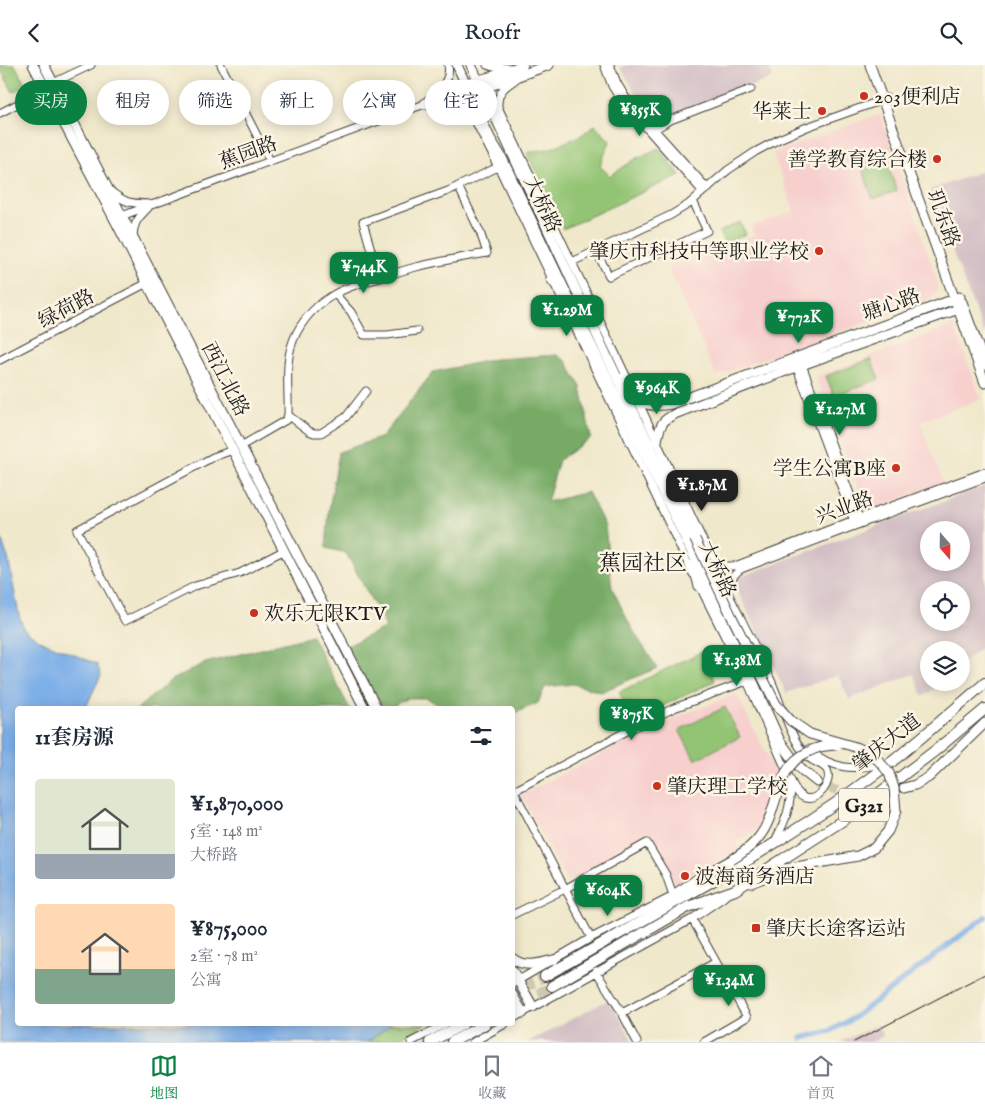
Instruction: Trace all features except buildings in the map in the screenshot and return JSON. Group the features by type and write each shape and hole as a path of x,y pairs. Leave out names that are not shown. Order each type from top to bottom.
{"highway":[{"name":"肇庆大道","path":"545,976 715,880 833,805 893,761 985,683"},
{"name":"肇庆大道","path":"552,986 688,907 734,890 846,819 936,750 985,709"},
{"path":"430,1042 459,1026"},
{"path":"452,1042 481,1026"}],"main road":[{"name":"西江北路","path":"33,65 45,80"},
{"name":"西江北路","path":"44,65 48,80"},
{"name":"大桥路","path":"457,65 464,80"},
{"name":"大桥路","path":"471,65 478,80"},
{"path":"497,83 549,65"},
{"name":"玑东路","path":"870,65 885,99 957,298 985,365"},
{"name":"玑东路","path":"876,65 885,99"},
{"path":"478,80 520,67"},
{"name":"大桥路","path":"497,121 605,352 732,617 776,704 791,721 810,733 866,751 879,761 889,773 894,788 896,811 888,831 874,848 858,856 785,869 734,890"},
{"name":"西江北路","path":"70,125 237,448 284,551 362,706"},
{"name":"大桥路","path":"484,125 501,156 698,565 780,741 792,759 817,782"},
{"path":"490,138 497,165"},
{"name":"西江北路","path":"92,167 108,189 118,217 133,238 147,283 312,584 375,706"},
{"path":"532,196 548,213"},
{"path":"551,279 571,303"},
{"name":"塘心路","path":"657,441 664,420 669,417 798,362 957,298"},
{"name":"玑东路","path":"961,308 985,383"},
{"name":"塘心路","path":"637,399 658,406 671,404 961,308"},
{"path":"605,352 637,399"},
{"path":"671,472 681,509"},
{"path":"679,527 699,586"},
{"path":"303,589 312,584"},
{"path":"904,788 915,785 929,777 985,723"},
{"path":"673,895 750,847 761,835 770,816 781,783 787,770 796,759 819,747 834,745 852,746"},
{"path":"515,959 529,965 554,960"},
{"path":"515,982 533,1007"},
{"path":"515,999 523,1013"}],"street":[{"path":"62,80 91,65"},
{"path":"221,65 270,161"},
{"path":"447,80 448,65"},
{"path":"487,65 493,67 520,67"},
{"path":"604,65 612,86 623,102 706,191"},
{"path":"610,65 623,93 706,191"},
{"path":"477,125 699,586 747,681 791,781 799,794 806,798 814,798 823,791 828,779 827,770 807,757 794,737 771,678 713,562 498,107 503,88 531,71"},
{"path":"654,129 668,121 751,89"},
{"path":"572,262 671,215 706,191 728,170 779,139 885,99"},
{"path":"422,105 425,102"},
{"path":"0,113 15,105"},
{"name":"蕉园路","path":"118,217 422,105"},
{"path":"379,278 363,222 458,186 497,165"},
{"path":"284,551 240,573 195,586 125,621 78,530 213,457 237,448 286,420 288,415 288,367 291,347 299,327 311,312 335,294 348,287 417,267 487,253 480,232 458,186"},
{"path":"108,189 124,201 152,204"},
{"path":"596,251 609,276 707,231 693,201"},
{"path":"133,238 135,222 152,204"},
{"name":"绿荷路","path":"0,360 147,283"},
{"path":"335,294 352,312 364,335 387,335 417,331"},
{"path":"798,362 857,522"},
{"path":"288,415 309,431 321,433 346,417 366,391"},
{"name":"兴业路","path":"728,592 729,582 740,569 985,473"},
{"name":"兴业路","path":"713,562 727,566 735,565 985,478"},
{"path":"515,790 627,731 674,709 747,681"},
{"path":"794,737 816,756 847,768 866,768 893,761"},
{"path":"774,843 787,816 791,781"},
{"path":"515,795 591,938"},
{"path":"515,914 565,889 647,843 666,875 673,895"},
{"path":"515,982 591,938 673,895 715,880"},
{"path":"515,1017 692,919 734,890"},
{"path":"692,919 747,1017 704,1042"},
{"path":"622,1013 716,962"},
{"path":"596,971 622,1013 637,1042"},
{"path":"411,1042 441,1026"},
{"path":"473,1042 501,1026"}],"shaded area":[{"path":"627,65 768,65 773,78 657,121 638,97 620,67"},
{"name":"肇庆市科技中等职业学校","path":"880,114 937,280 938,289 935,294 931,299 716,376 668,267 754,235 751,227 794,211 773,153"},
{"path":"985,170 985,336 930,190"},
{"path":"954,325 981,399 920,422 943,482 867,511 816,377"},
{"path":"985,486 985,644 970,656 970,641 920,641 920,689 914,674 849,699 838,675 786,693 736,587 737,581 742,576"},
{"path":"921,691 930,691 923,697"},
{"name":"肇庆理工学校","path":"736,694 778,776 759,829 736,841 741,851 678,888 648,837 567,882 521,795 660,724"},
{"path":"610,999 633,1042 528,1042"},
{"path":"878,1025 883,1036 872,1042 840,1042"}],"green space":[{"path":"0,65 15,65 23,80 15,80 15,91 13,92"},
{"path":"595,125 610,141 600,166 610,176 637,158 659,148 680,175 563,229 527,153 551,148 580,136"},
{"path":"884,154 897,191 873,199 860,163"},
{"path":"740,222 746,234 725,244 719,232"},
{"path":"557,355 566,361 581,387 591,438 559,460 547,502 588,492 605,526 612,588 631,627 657,668 601,692 573,684 545,687 538,703 515,713 515,706 439,706 427,698 408,698 393,706 377,706 347,646 386,627 346,553 326,548 329,510 339,452 382,437 433,372 495,359"},
{"path":"871,359 879,379 834,396 826,376"},
{"path":"312,636 348,706 141,706 171,680 205,663"},
{"path":"701,652 715,681 633,720 619,692"},
{"path":"725,707 740,737 695,760 679,730"},
{"path":"389,1026 421,1026 393,1042 367,1042"}],"water":[{"path":"0,536 8,558 19,615 24,629 39,640 97,664 101,675 87,706 15,706 15,1026 389,1026 367,1042 0,1042"}],"waterway":[{"path":"802,1038 830,1031 852,1019 985,917"}],"tunnel":[{"path":"817,782 838,791 860,794 904,788"},
{"path":"515,993 545,976"},
{"path":"515,1006 552,986"}],"railway":[{"path":"854,1042 985,974"}],"place":[{"name":"203便利店","path":"864,96"},
{"name":"华莱士","path":"822,111"},
{"name":"善学教育综合楼","path":"937,159"},
{"name":"肇庆市科技中等职业学校","path":"819,251"},
{"name":"学生公寓B座","path":"896,468"},
{"name":"欢乐无限KTV","path":"254,613"},
{"name":"肇庆理工学校","path":"657,786"},
{"name":"波海商务酒店","path":"685,876"},
{"name":"肇庆长途客运站","path":"756,928"}],"district":[{"name":"蕉园社区","path":"643,562"}]}
